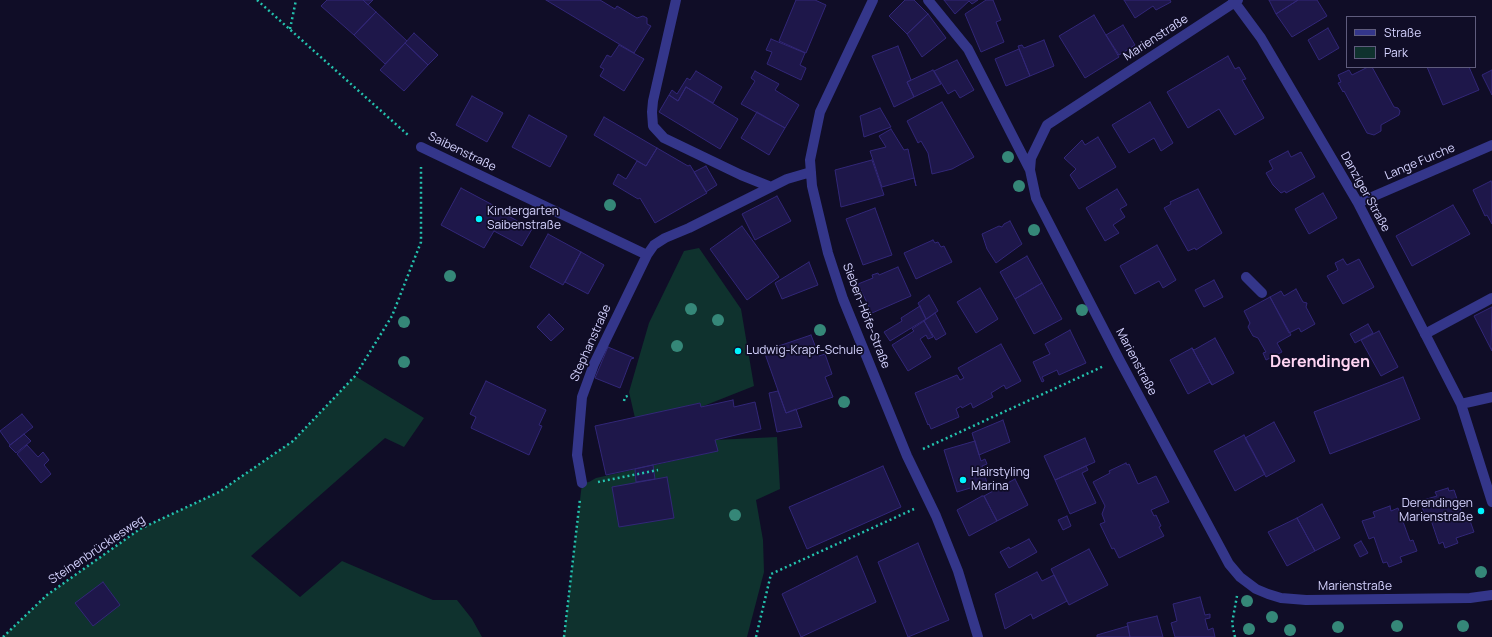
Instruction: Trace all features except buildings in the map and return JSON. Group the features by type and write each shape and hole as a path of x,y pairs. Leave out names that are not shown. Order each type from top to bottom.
{"street":[{"path":"676,0 654,101 652,126 664,138 771,188"},
{"name":"Sieben-Höfe-Straße","path":"873,0 820,112 810,160 811,172 818,213 828,254 843,299 907,456 936,516 958,571 978,637"},
{"path":"928,0 968,49 1030,170"},
{"name":"Marienstraße","path":"1235,1 1047,125 1031,158 1030,170 1036,198 1119,359 1229,564 1240,577 1256,589 1268,594 1281,598 1306,600 1456,598 1492,595"},
{"name":"Danziger Straße","path":"1235,1 1261,38 1358,203 1460,404 1492,502"},
{"name":"Lange Furche","path":"1358,203 1492,145"},
{"name":"Saibenstraße","path":"421,147 647,255"},
{"name":"Stephanstraße","path":"582,484 577,455 582,397 594,364 647,255 654,245 665,238 689,228 787,179 811,172"},
{"path":"1246,277 1262,293"},
{"path":"1425,334 1492,298"},
{"path":"1460,404 1492,397"}],"path":[{"name":"Saibenstraße","path":"258,0 421,147"},
{"path":"290,29 296,0"},
{"name":"Steinenbrücklesweg","path":"3,637 47,595 140,529 219,492 293,441 355,376 392,316 421,242 421,147"},
{"path":"907,456 1119,359"},
{"path":"624,401 625,397 630,395"},
{"path":"564,637 582,484 658,470"},
{"path":"756,637 771,574 908,511"},
{"path":"1235,637 1232,623 1240,577"}],"green space":[{"path":"699,248 741,309 754,386 701,407 700,403 635,418 629,392 649,323 684,251"},
{"path":"355,376 424,418 404,447 385,438 251,556 300,597 342,561 433,600 457,600 472,619 482,637 3,637 47,595 140,529 219,492 293,441"},
{"path":"777,437 780,489 756,500 763,540 764,572 747,637 564,637 582,483 589,482 596,478 717,451 715,440"}],"place":[{"name":"Kindergarten Saibenstraße","path":"479,219"},
{"name":"Ludwig-Krapf-Schule","path":"738,351"},
{"name":"Hairstyling Marina","path":"963,480"},
{"name":"Derendingen Marienstraße","path":"1481,511"}],"district":[{"name":"Derendingen","path":"1320,363"}]}
